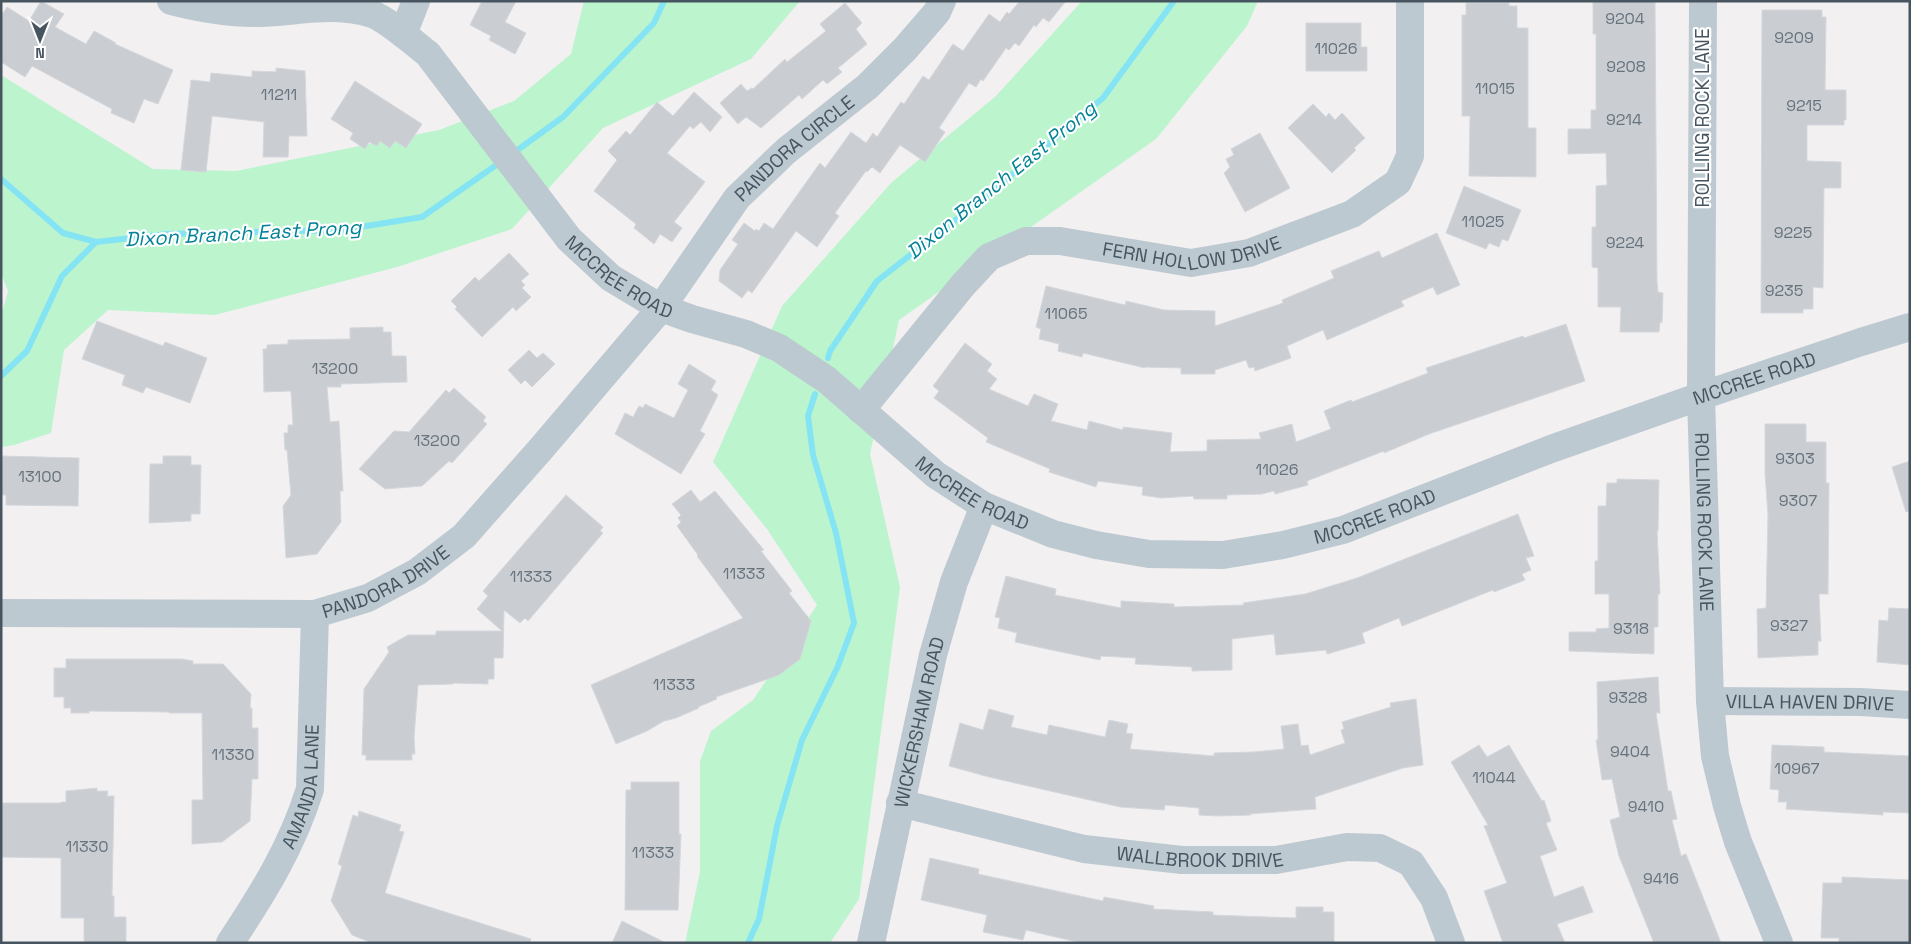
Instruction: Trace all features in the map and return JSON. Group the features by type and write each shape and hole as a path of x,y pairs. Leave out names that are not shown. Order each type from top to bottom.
{"street":[{"name":"MCCREE ROAD","path":"171,1 206,10 254,13 335,7 373,15 428,54 570,239 611,278 661,308 746,334 779,348 827,380 936,475 984,506 1053,534 1096,545 1149,554 1223,555 1283,545 1343,530 1551,450 1702,396 1910,327"},
{"path":"402,34 416,1"},
{"name":"PANDORA CIRCLE","path":"661,308 737,198 786,151 868,86 905,49 937,12 942,1"},
{"name":"FERN HOLLOW DRIVE","path":"861,410 963,285 989,257 1026,241 1060,241 1191,263 1249,253 1352,214 1398,182 1410,156 1410,1"},
{"name":"ROLLING ROCK LANE","path":"1703,1 1702,396 1710,701 1715,756 1727,806 1738,842 1779,943"},
{"name":"PANDORA DRIVE","path":"1,613 315,614 368,598 416,572 464,536 661,308"},
{"name":"WICKERSHAM ROAD","path":"871,943 933,655 945,609 984,506"},
{"name":"AMANDA LANE","path":"230,943 281,862 302,814 310,789 315,614"},
{"name":"VILLA HAVEN DRIVE","path":"1710,701 1861,702 1910,705"},
{"name":"WALLBROOK DRIVE","path":"900,803 1084,849 1182,860 1276,860 1347,847 1380,848 1411,862 1434,898 1451,943"}],"green space":[{"path":"584,1 800,1 751,59 603,128 512,229 397,267 215,315 108,310 64,350 51,433 14,445 1,447 1,316 8,291 1,273 1,75 153,169 236,171 439,130 514,101 571,54"},
{"path":"1082,1 1258,1 1247,26 1156,139 899,320 870,454 900,587 859,899 830,943 685,943 700,872 700,761 711,731 753,700 817,605 767,529 713,462 782,306 892,182 996,96"}],"building":[{"path":"41,1 64,14 55,27 86,44 94,31 115,44 173,70 158,104 144,99 134,123 111,113 112,109 32,66 25,77 1,62 1,16 7,7 29,21"},
{"path":"482,1 516,1 505,22 526,33 515,54 489,40 491,36 470,25"},
{"path":"1020,1 1066,1 1049,22 1043,18 1036,27 1034,25 1019,46 1015,43 1009,50 1006,48 983,81 981,79 976,87 969,83 939,128 945,132 925,162 900,145 880,173 872,167 866,171 835,213 839,216 817,247 796,231 752,293 748,290 742,298 719,281 720,270 738,244 732,240 744,223 755,231 756,229 759,231 764,223 773,229 820,163 825,168 851,132 866,143 873,133 877,137 901,102 904,104 923,76 929,80 953,44 963,51 989,14 1000,22 1007,12 1009,14"},
{"path":"1593,1 1655,1 1657,282 1658,292 1663,293 1662,323 1660,322 1659,332 1620,332 1621,307 1598,307 1598,268 1592,267 1592,227 1596,227 1596,186 1607,185 1606,153 1568,154 1568,129 1591,129 1591,110 1596,110 1596,34 1593,34"},
{"path":"845,3 862,23 856,29 867,44 838,68 842,72 827,84 823,80 802,99 799,95 761,128 746,117 738,124 720,103 741,84 747,91 753,89 785,59 787,62 826,31 820,24"},
{"path":"1466,3 1509,3 1509,6 1517,6 1517,28 1528,28 1528,128 1536,128 1536,177 1469,176 1470,116 1462,116 1462,15 1466,15"},
{"path":"1762,10 1822,10 1822,17 1826,17 1825,90 1846,90 1846,120 1844,120 1844,125 1807,125 1807,161 1841,162 1841,188 1824,188 1823,288 1813,287 1813,309 1803,309 1803,313 1761,313"},
{"path":"1306,23 1361,23 1361,47 1367,47 1367,71 1306,71"},
{"path":"276,68 305,71 307,136 289,136 288,157 263,157 264,122 212,116 206,172 181,170 191,80 210,82 211,73 252,77 252,71 276,72"},
{"path":"355,81 422,124 406,148 395,141 390,148 380,141 377,146 369,142 365,149 350,139 353,133 331,119"},
{"path":"694,92 722,117 710,132 701,122 693,129 690,126 667,153 705,182 674,222 682,228 672,242 660,234 654,244 634,228 636,224 594,191 617,160 608,151 626,131 630,135 657,102 673,116"},
{"path":"1313,104 1326,117 1329,113 1335,120 1342,113 1365,138 1354,148 1356,150 1332,173 1288,128"},
{"path":"1260,133 1290,188 1245,212 1224,173 1230,167 1226,159 1234,155 1231,149"},
{"path":"1464,186 1521,210 1508,241 1502,239 1499,247 1489,243 1486,249 1446,233"},
{"path":"1437,233 1460,285 1437,295 1433,287 1401,301 1404,306 1327,340 1323,330 1287,346 1291,358 1255,371 1254,367 1249,368 1246,360 1215,370 1215,374 1181,374 1181,368 1145,368 1083,353 1082,357 1058,351 1059,344 1039,339 1041,329 1036,327 1046,286 1125,305 1126,301 1164,310 1215,311 1215,326 1283,303 1282,300 1334,278 1331,271 1379,251 1382,258"},
{"path":"509,253 529,274 521,281 525,285 522,288 531,297 516,311 513,307 482,337 455,309 457,307 451,301 475,277 479,281"},
{"path":"97,321 163,346 165,342 207,358 190,403 146,387 143,393 122,385 125,375 82,359"},
{"path":"1566,324 1585,381 1429,434 1384,453 1384,451 1307,481 1308,485 1275,494 1274,491 1262,494 1227,495 1227,499 1194,499 1193,496 1161,498 1142,495 1143,487 1098,481 1096,487 1049,472 1050,469 986,442 988,438 934,398 939,391 933,386 965,343 992,364 987,371 997,379 989,389 1028,406 1034,394 1058,404 1051,421 1087,430 1089,421 1123,430 1123,427 1172,433 1170,452 1207,451 1207,440 1261,439 1259,433 1292,424 1296,442 1331,429 1324,411 1428,373 1426,368"},
{"path":"383,327 383,332 391,332 392,356 406,356 407,382 341,384 341,387 327,387 330,422 339,421 343,491 340,491 341,522 317,554 286,558 283,506 291,495 284,433 288,433 288,425 293,425 291,391 264,392 263,349 267,349 267,345 288,344 288,340 350,339 350,328"},
{"path":"529,350 537,358 543,353 555,364 532,387 525,380 521,384 508,370"},
{"path":"689,364 716,381 711,390 718,395 700,431 705,434 681,474 615,434 625,413 633,417 639,406 643,408 645,404 674,418 688,390 678,384"},
{"path":"454,388 486,417 483,421 487,424 452,463 449,461 422,486 385,489 359,469 394,431 409,432 446,390 449,393"},
{"path":"1765,424 1806,424 1806,442 1826,442 1826,483 1829,483 1828,594 1819,594 1821,641 1818,641 1818,655 1758,658 1757,609 1766,608 1768,515 1765,473"},
{"path":"1,456 79,458 78,506 6,505 6,495 1,495"},
{"path":"163,456 191,456 191,465 201,465 200,514 191,514 191,521 149,523 150,464 163,464"},
{"path":"1910,461 1910,511 1906,512 1892,467"},
{"path":"1617,479 1659,480 1657,531 1660,594 1658,594 1658,627 1654,627 1654,654 1569,651 1569,632 1596,632 1596,629 1609,628 1609,594 1595,594 1595,561 1598,561 1598,506 1606,506 1607,483 1617,483"},
{"path":"691,490 700,502 715,491 764,550 761,551 792,591 789,593 811,621 800,659 779,675 716,697 717,699 699,708 664,721 647,731 616,744 591,685 743,618 677,526 681,522 678,518 681,515 672,504"},
{"path":"566,495 603,527 600,531 603,533 528,621 525,618 520,623 504,610 503,658 494,658 494,679 488,679 488,684 418,685 414,738 415,754 412,754 412,760 366,760 366,755 362,755 364,689 389,652 387,647 408,635 436,635 436,631 502,631 477,609 488,596 483,591"},
{"path":"1518,514 1534,556 1526,558 1531,570 1522,574 1525,580 1494,592 1493,590 1402,626 1399,618 1362,633 1365,643 1327,654 1326,650 1276,655 1274,634 1232,639 1232,670 1192,671 1192,667 1135,664 1136,658 1101,656 1100,660 1015,642 1017,633 998,628 1000,618 995,617 1006,576 1056,589 1055,595 1121,608 1121,601 1174,604 1174,607 1244,605 1243,603 1305,594 1357,578"},
{"path":"1889,608 1910,609 1910,665 1877,662 1879,620 1888,621"},
{"path":"66,659 182,659 193,661 193,664 223,664 251,694 252,728 258,728 258,779 252,779 250,821 222,842 192,844 192,800 203,800 202,713 89,711 89,713 71,713 71,708 64,708 64,697 54,697 54,668 66,668"},
{"path":"1658,677 1660,713 1656,713 1668,791 1671,791 1677,819 1672,820 1681,856 1686,854 1721,943 1654,943 1619,856 1610,820 1620,817 1612,779 1602,780 1596,740 1598,740 1597,682"},
{"path":"1416,699 1423,765 1403,768 1315,797 1316,809 1217,816 1199,815 1199,808 1165,805 1164,810 1120,807 949,766 960,723 983,730 989,709 1014,716 1011,727 1047,735 1049,725 1105,737 1109,720 1128,724 1126,733 1133,734 1130,749 1214,756 1214,753 1284,749 1281,726 1298,724 1301,746 1308,745 1310,755 1345,743 1341,730 1344,729 1342,722 1391,707 1390,703"},
{"path":"1479,745 1487,757 1509,745 1542,801 1544,800 1551,821 1546,823 1557,850 1540,856 1554,897 1583,886 1593,912 1557,924 1565,943 1503,943 1484,891 1507,883 1484,826 1488,825 1451,762"},
{"path":"1772,745 1824,747 1824,752 1910,756 1910,813 1883,812 1883,815 1786,809 1787,802 1778,802 1779,790 1770,789"},
{"path":"631,782 679,782 679,834 681,834 678,910 625,910 626,790 631,790"},
{"path":"97,788 97,791 108,791 107,796 114,796 112,896 114,896 114,917 126,917 126,943 84,943 84,918 61,918 61,858 1,857 1,803 61,803 66,802 66,791"},
{"path":"359,811 401,825 399,831 404,832 385,893 531,939 530,943 372,943 352,935 331,901 342,866 338,864 353,815 358,817"},
{"path":"930,858 979,869 978,874 1103,901 1104,897 1154,906 1153,909 1213,912 1213,915 1296,918 1296,907 1323,907 1323,912 1334,912 1334,943 1081,943 1026,930 1023,940 983,932 987,915 921,900"},
{"path":"1842,877 1910,880 1910,943 1839,942 1839,938 1821,938 1823,883 1842,883"},
{"path":"622,921 666,943 612,943"}],"waterway":[{"name":"Dixon Branch East Prong","path":"512,154 563,117 654,23 664,1"},
{"name":"Dixon Branch East Prong","path":"828,358 830,351 877,281 985,197 1103,98 1174,1"},
{"name":"Dixon Branch East Prong","path":"1,376 27,351 62,276 96,242 167,234 342,230 422,217 502,161"},
{"name":"Dixon Branch East Prong","path":"1,179 63,233 96,242"},
{"name":"Dixon Branch East Prong","path":"748,943 759,919 777,826 802,740 838,666 854,623 836,533 813,455 808,416 815,394"}]}
